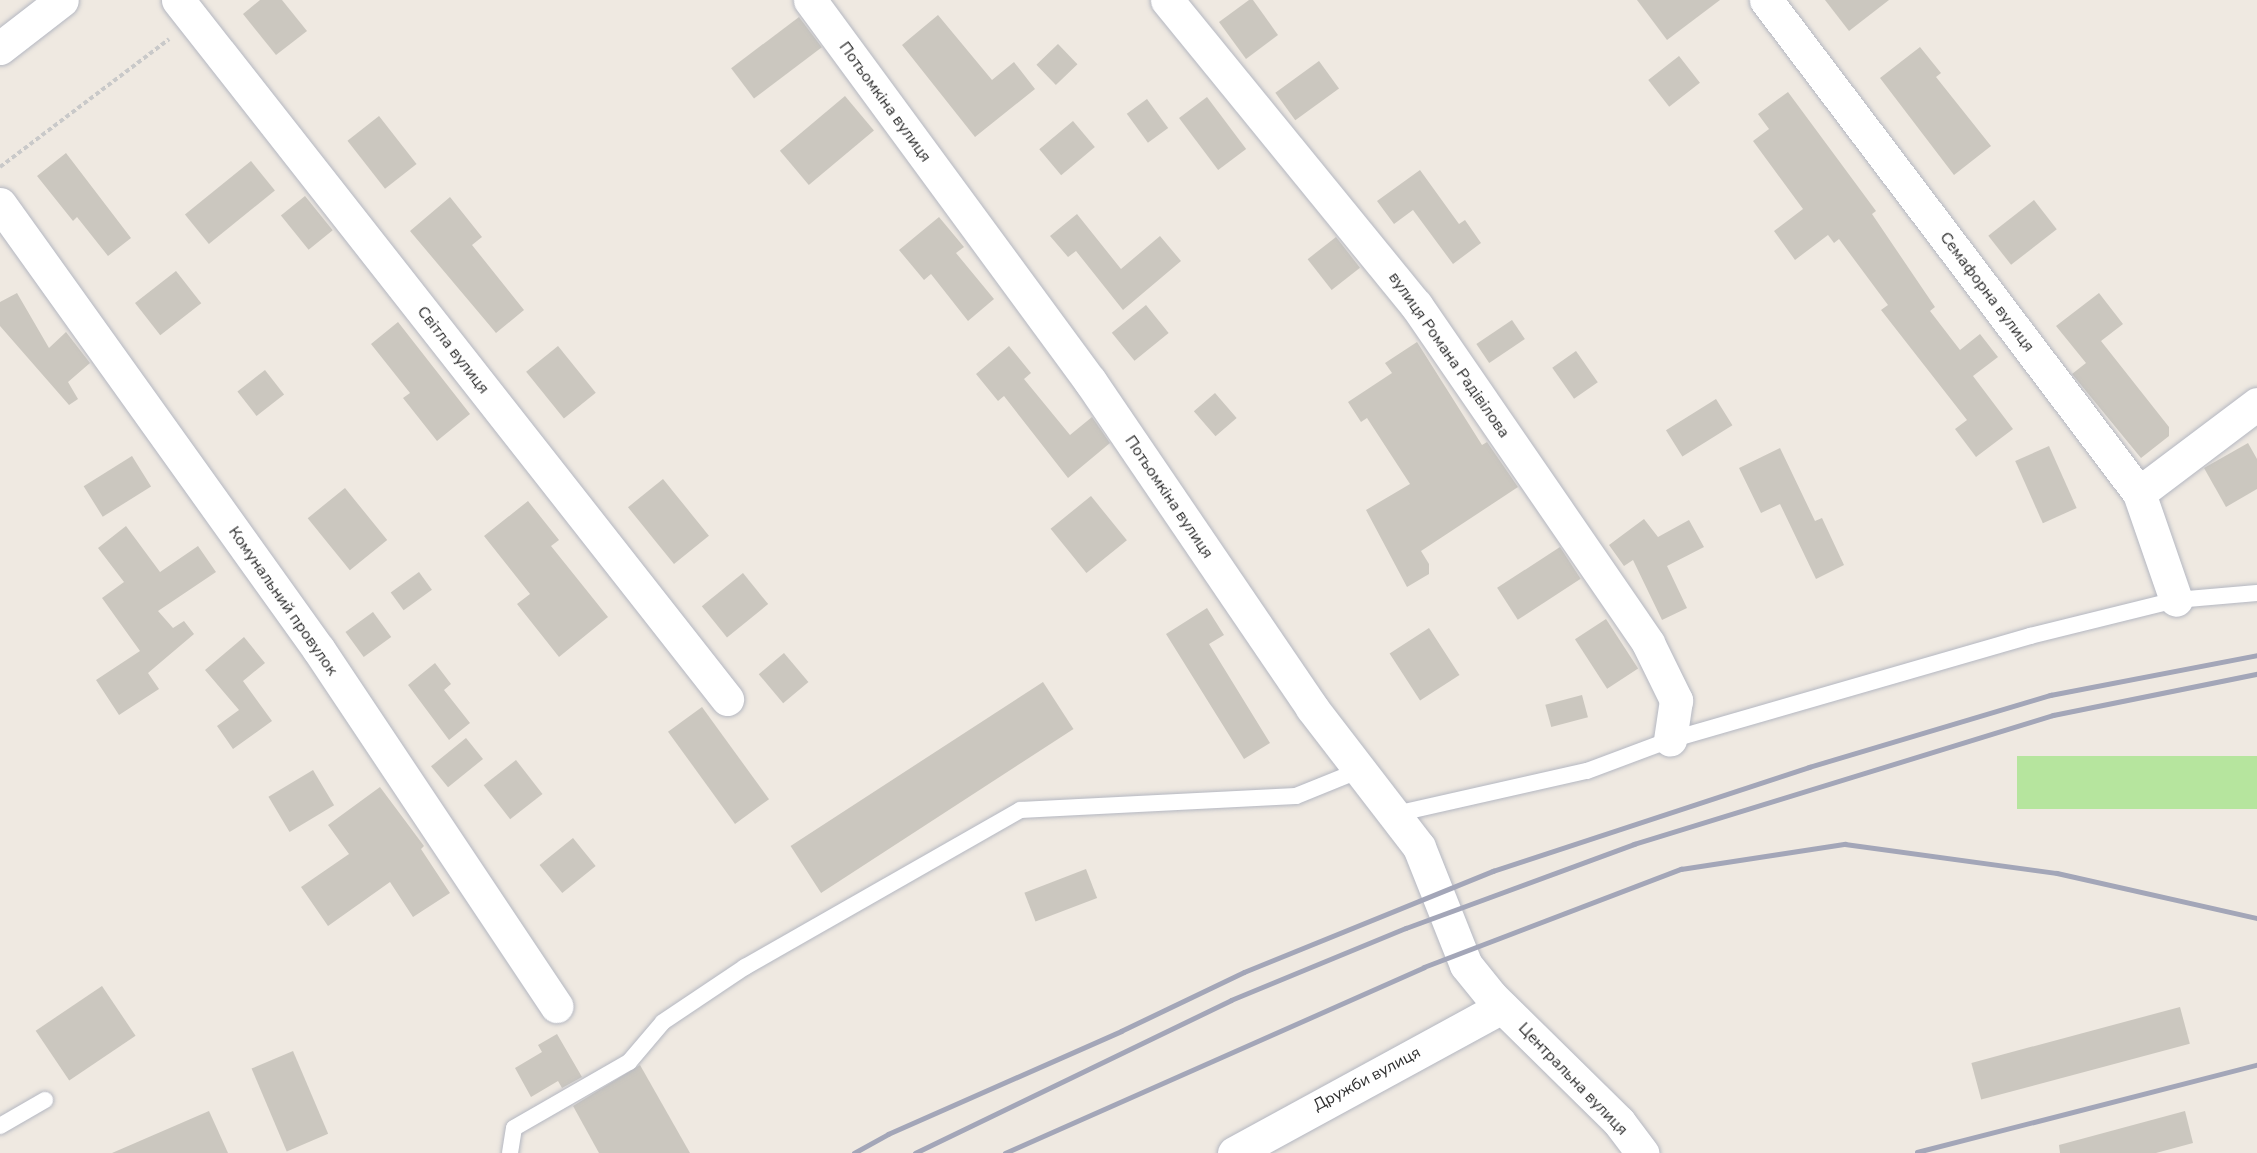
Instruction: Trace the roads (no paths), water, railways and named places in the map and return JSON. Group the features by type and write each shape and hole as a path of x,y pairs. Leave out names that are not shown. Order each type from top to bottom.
{"street":[{"path":"0,48 62,0"},
{"name":"Потьомкіна вулиця","path":"810,0 1090,381 1312,708 1391,815 1419,847 1466,965 1502,1007"},
{"name":"вулиця Романа Радівілова","path":"1167,0 1416,305 1641,633 1676,700 1670,740"},
{"name":"Семафорна вулиця","path":"1766,0 2139,493 2176,600"},
{"name":"Світла вулиця","path":"186,10 727,699"},
{"name":"Комунальний провулок","path":"0,204 319,650 556,1005"},
{"path":"2139,493 2257,404"},
{"name":"Дружби вулиця","path":"1234,1153 1502,1007"},
{"name":"Центральна вулиця","path":"1502,1007 1619,1122 1642,1153"}],"lane":[{"path":"1391,815 1587,771 1670,740 2030,636 2176,600 2257,593"},
{"path":"510,1153 514,1128 629,1062 663,1022 718,985 1020,810 1296,796 1360,771"},
{"path":"0,1126 45,1100"}],"railway":[{"path":"854,1153 888,1134 1121,1031 1244,972 1493,871 1809,767 2050,695 2257,655"},
{"path":"915,1153 1231,1000 1406,928 1634,844 2053,715 2257,674"},
{"path":"1005,1153 1424,967 1681,869 1845,844 2057,873 2257,918"},
{"path":"1917,1152 2257,1065"}]}
